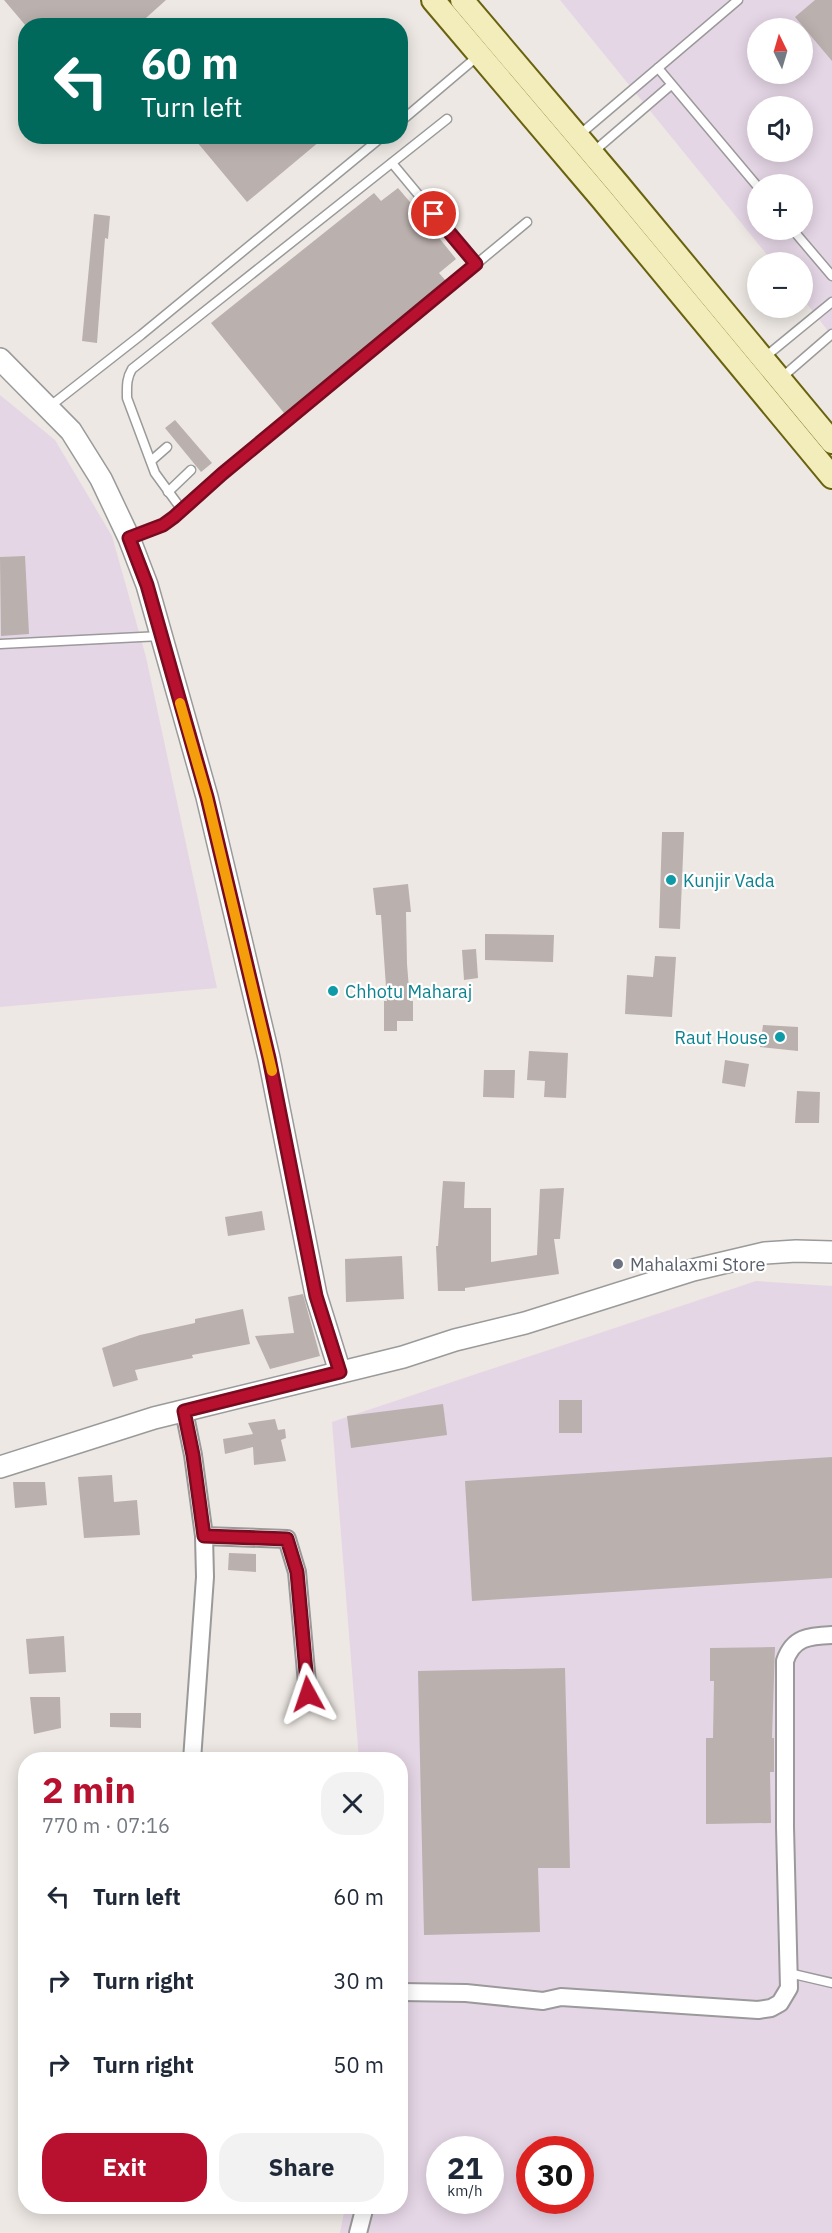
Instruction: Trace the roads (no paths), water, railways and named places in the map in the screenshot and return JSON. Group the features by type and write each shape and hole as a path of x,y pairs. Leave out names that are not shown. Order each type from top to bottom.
{"main road":[{"path":"433,0 480,55 576,152"},
{"path":"462,0 576,152 771,386 832,477"},
{"path":"771,386 832,442"}],"street":[{"path":"0,359 71,431 101,479 129,538 147,585 210,808 269,1058 316,1296 340,1372"},
{"path":"0,1467 92,1436 525,1323 693,1270 765,1253 832,1252"},
{"path":"184,1411 193,1455 204,1536 205,1577 193,1752"},
{"path":"204,1536 287,1539 297,1572 308,1694"},
{"path":"408,1992 466,1994 543,2001 561,1997 758,2010 771,2008 785,1997 789,1988 789,1973 785,1827 785,1661 788,1651 802,1639 832,1635"},
{"path":"358,2233 363,2214"}],"lane":[{"path":"576,152 658,68 738,0"},
{"path":"408,115 480,55"},
{"path":"658,68 747,174"},
{"path":"576,152 671,85"},
{"path":"182,510 155,473 127,398 127,386 132,369 447,118"},
{"path":"49,408 141,336 373,144"},
{"path":"392,163 476,264"},
{"path":"129,538 163,525 182,510 222,474 527,222"},
{"path":"801,240 832,276"},
{"path":"754,365 832,302"},
{"path":"771,386 832,334"},
{"path":"151,461 167,447"},
{"path":"168,492 191,471"},
{"path":"0,644 161,636"},
{"path":"789,1973 832,1983"}],"place":[{"name":"Kunjir Vada","path":"671,880"},
{"name":"Chhotu Maharaj","path":"333,991"},
{"name":"Raut House","path":"780,1037"},
{"name":"Mahalaxmi Store","path":"618,1264"}]}
